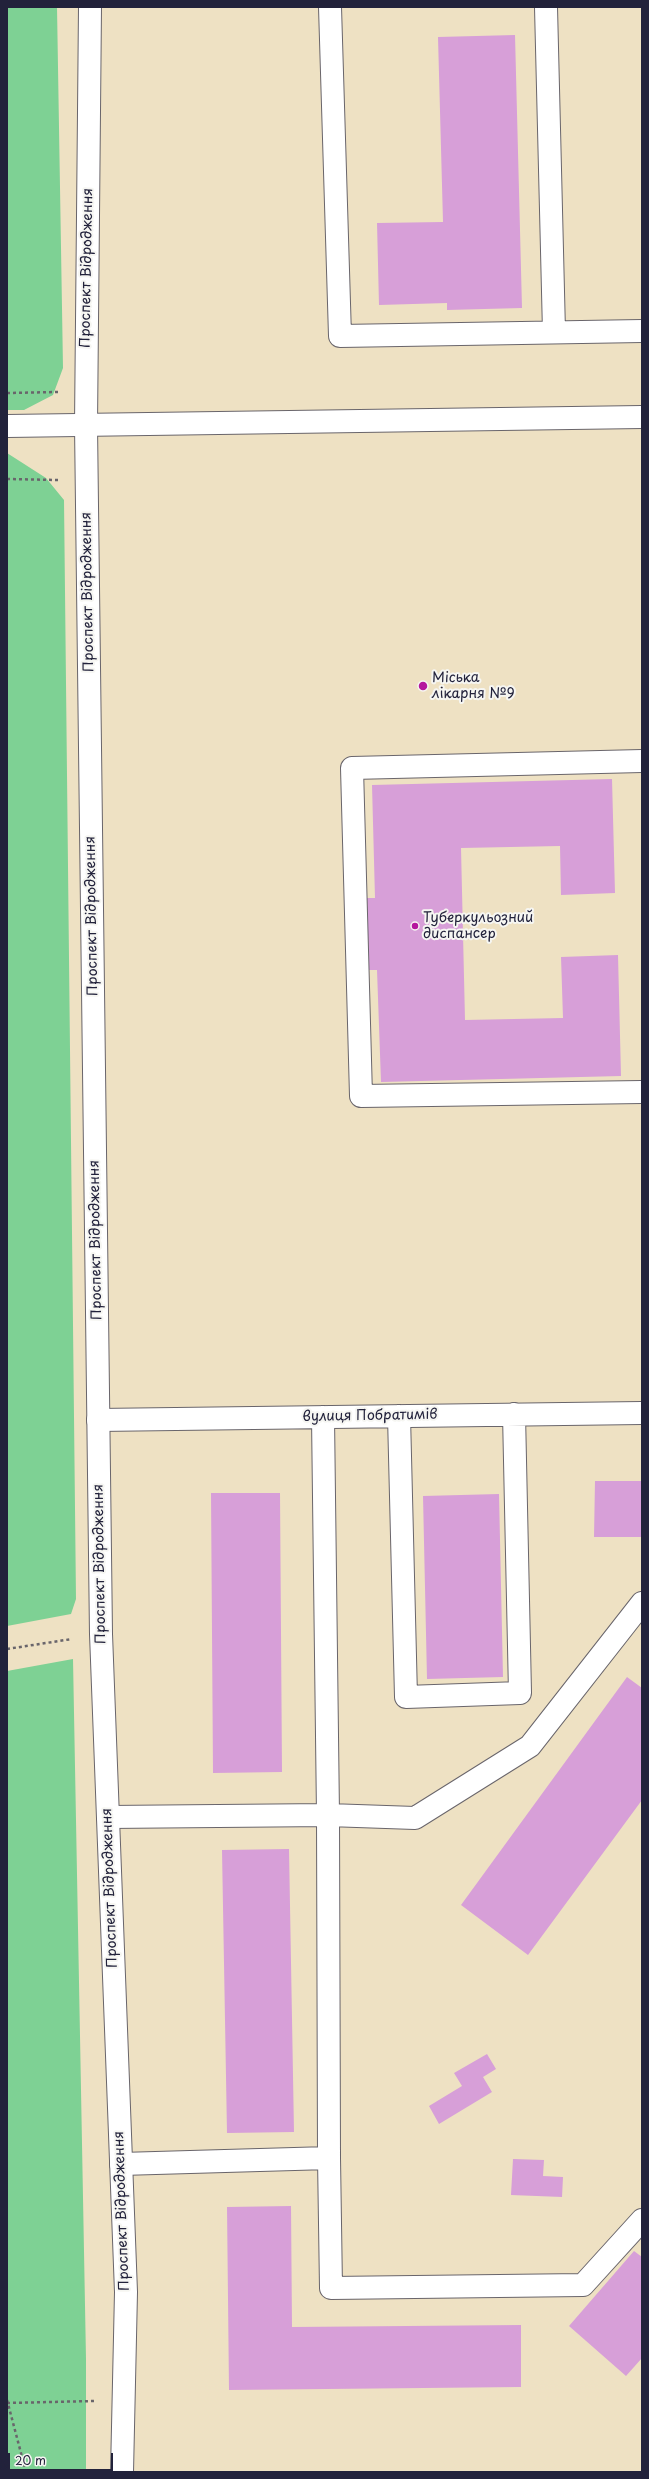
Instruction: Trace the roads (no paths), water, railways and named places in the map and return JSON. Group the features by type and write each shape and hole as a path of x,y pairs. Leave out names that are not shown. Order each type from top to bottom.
{"main road":[{"name":"Проспект Відродження","path":"90,7 86,425 98,1420 101,1634 126,2292 122,2472"},
{"path":"330,7 340,336 642,331"},
{"path":"546,7 554,332"},
{"path":"7,426 642,417"},
{"path":"642,761 352,768 361,1096 642,1092"},
{"name":"вулиця Побратимів","path":"98,1420 642,1412"},
{"path":"399,1416 406,1697 520,1693 514,1414"},
{"path":"324,1417 331,2288 583,2285 642,2220"},
{"path":"108,1818 328,1815 416,1818 530,1746 642,1603"},
{"path":"121,2164 329,2158"}],"place":[{"name":"Міська лікарня №9","path":"423,686"},
{"name":"Туберкульозний диспансер","path":"415,926"}]}
